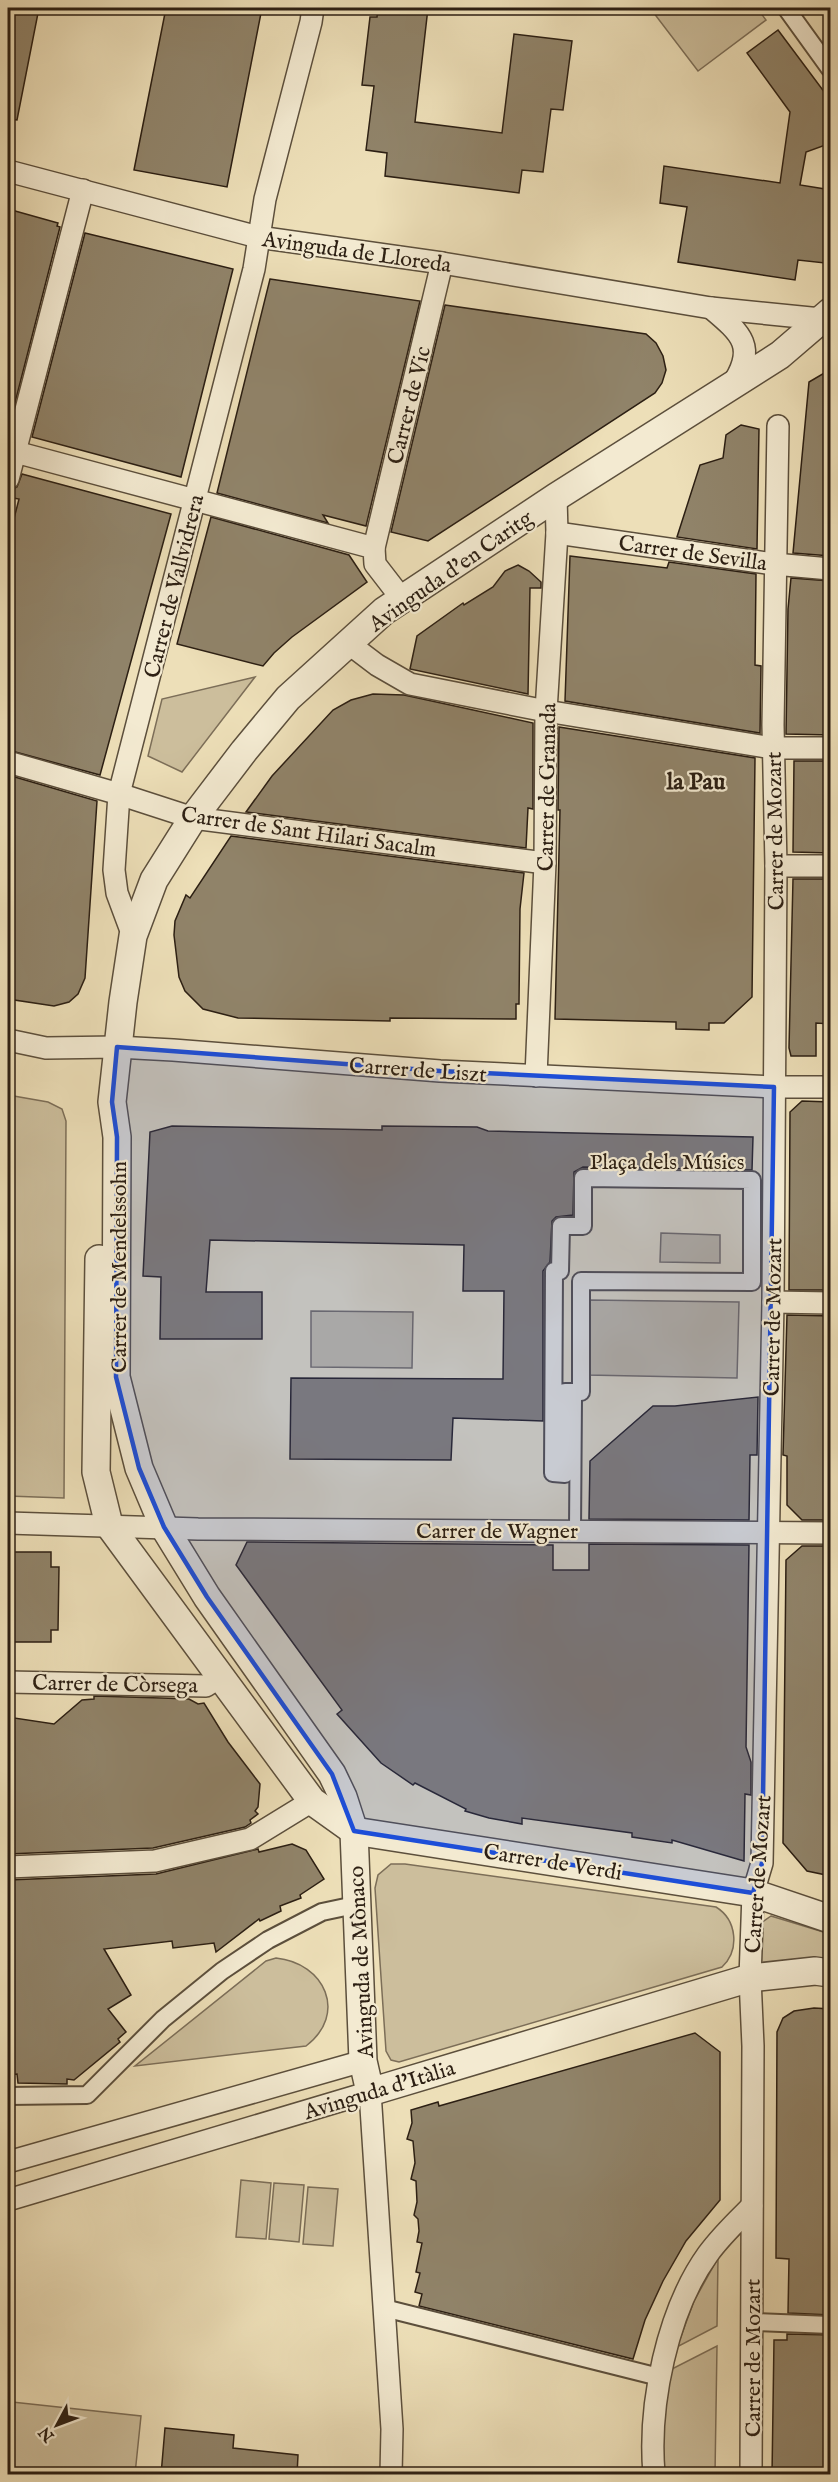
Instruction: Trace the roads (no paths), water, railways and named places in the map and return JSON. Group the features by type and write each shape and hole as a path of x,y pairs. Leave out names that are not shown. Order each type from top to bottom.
{"street":[{"name":"Carrer de Vallvidrera","path":"133,936 117,893 114,870 119,794 254,269 265,199 313,8"},
{"path":"786,8 831,69"},
{"name":"Avinguda de Lloreda","path":"8,171 258,237 442,262 711,308 826,316"},
{"path":"8,479 11,451 83,190"},
{"name":"Carrer de Vic","path":"374,548 442,262"},
{"path":"711,308 741,336 745,353 744,367 732,385"},
{"name":"Avinguda d'en Caritg","path":"117,1047 133,936 154,880 193,818 288,698 384,611 556,497 780,355 826,316"},
{"name":"Carrer de Mozart","path":"751,2475 754,2322 753,2046 750,1977 753,1893 762,1863 769,1532 776,866 773,748 774,564 778,426"},
{"path":"11,451 374,548 375,564 402,599"},
{"name":"Carrer de Granada","path":"536,1077 545,863 546,711 557,533 556,497"},
{"name":"Carrer de Sevilla","path":"557,533 774,564 831,569"},
{"path":"348,643 410,684 546,711 773,748 831,748"},
{"name":"Carrer de Sant Hilari Sacalm","path":"8,762 193,818 545,863"},
{"path":"776,866 831,866"},
{"name":"Carrer de Liszt","path":"8,1040 46,1048 117,1047 536,1077 774,1087 831,1087"},
{"name":"Carrer de Mendelssohn","path":"117,1047 112,1109 117,1137 116,1377 138,1468 164,1527"},
{"name":"Carrer de Mendelssohn","path":"109,1525 96,1472 96,1362 103,1134 112,1109"},
{"name":"Plaça dels Músics","path":"583,1178 752,1180 752,1282 581,1281 581,1392 565,1392 565,1474 553,1473 554,1271 560,1271 561,1226 583,1226 583,1178"},
{"path":"773,1302 831,1303"},
{"name":"Carrer de Wagner","path":"8,1524 109,1525 209,1530 831,1533"},
{"path":"109,1525 312,1801 354,1831"},
{"name":"Avinguda de Mònaco","path":"164,1527 207,1597 332,1774 343,1797 354,1831 363,2061 370,2092 392,2429 392,2475"},
{"name":"Avinguda de Mònaco","path":"220,1677 234,1676 246,1682 278,1723 301,1733"},
{"name":"Carrer de Còrsega","path":"8,1682 206,1686 220,1677"},
{"path":"8,1867 155,1861 250,1839 312,1801"},
{"name":"Carrer de Verdi","path":"354,1831 753,1893 831,1919"},
{"path":"8,2097 87,2095 163,2019 222,1971 268,1940 322,1912 356,1905"},
{"name":"Avinguda d'Itàlia","path":"8,2200 750,1977 815,1971 831,1973"},
{"name":"Avinguda d'Itàlia","path":"8,2162 363,2061"},
{"path":"654,2475 654,2421 663,2359 691,2284 708,2255 752,2206"},
{"path":"384,2308 659,2377"},
{"path":"754,2322 831,2325"}],"lane":[{"path":"575,1530 576,1398"}],"district":[{"name":"la Pau","path":"696,781"}]}
